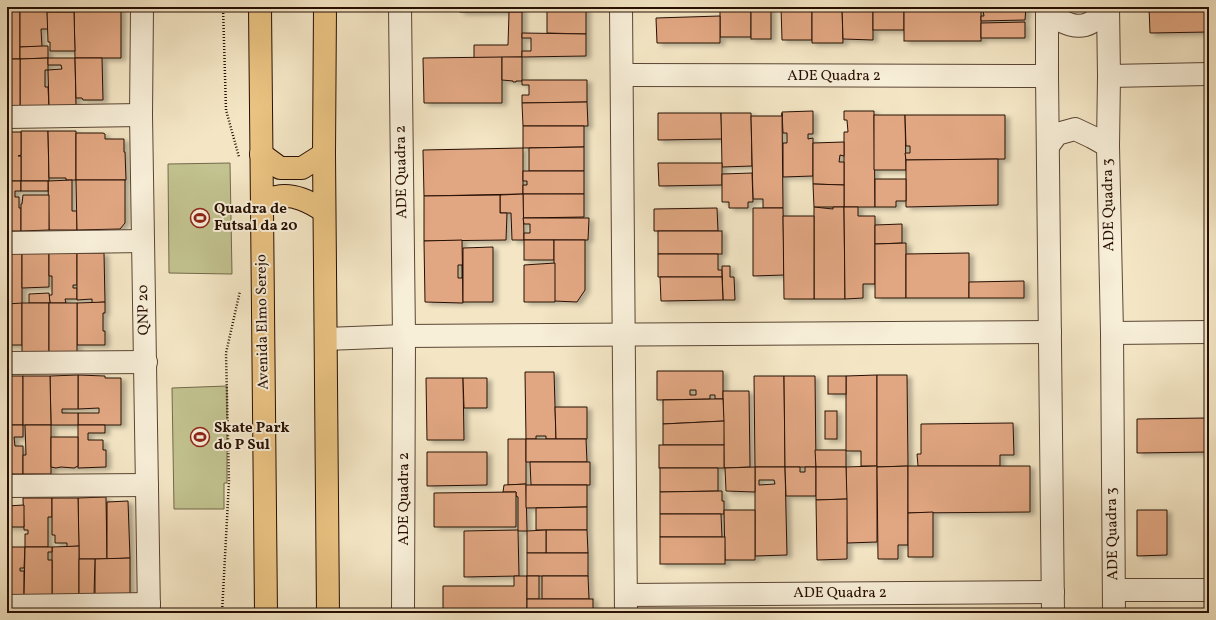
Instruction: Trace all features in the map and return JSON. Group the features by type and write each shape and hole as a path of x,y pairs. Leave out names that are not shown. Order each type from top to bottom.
{"main road":[{"name":"Avenida Elmo Serejo","path":"260,7 266,613"},
{"path":"325,7 324,211 328,613"},
{"path":"261,154 280,168 302,168 324,154"},
{"path":"262,205 275,197 292,196 308,201 324,211"}],"street":[{"name":"QNP 20","path":"142,7 141,115 149,609"},
{"name":"ADE Quadra 2","path":"400,7 404,336 403,613"},
{"name":"ADE Quadra 2","path":"621,7 626,604 1053,592"},
{"path":"1047,10 1064,23 1077,26 1089,24 1108,8"},
{"name":"ADE Quadra 3","path":"1108,8 1108,146 1112,333 1114,613"},
{"path":"1047,10 1053,613"},
{"path":"1109,76 1209,74"},
{"name":"ADE Quadra 2","path":"622,75 1047,76"},
{"path":"7,117 141,115"},
{"path":"1048,146 1057,134 1075,129 1108,146"},
{"path":"7,243 143,241"},
{"path":"326,339 404,336 1050,332"},
{"path":"1112,333 1209,332"},
{"path":"7,363 146,362"},
{"path":"7,486 147,485"},
{"name":"ADE Quadra 3","path":"1114,590 1209,590"},
{"path":"7,606 149,609"}],"path":[{"path":"223,7 226,110 241,163"},
{"path":"222,613 229,481 226,353 242,285"}],"green space":[{"name":"Quadra de Futsal da 20","path":"230,163 232,274 169,273 168,164"},
{"name":"Skate Park do P Sul","path":"227,386 227,483 224,483 224,509 174,509 172,388"}],"building":[{"path":"460,7 522,7 522,12 460,12"},
{"path":"547,7 586,7 586,11 547,10"},
{"path":"720,7 751,7 751,37 720,37"},
{"path":"751,7 771,7 771,39 751,39"},
{"path":"781,7 812,7 812,40 782,40"},
{"path":"812,7 842,7 843,43 812,43"},
{"path":"842,7 873,7 873,40 843,39"},
{"path":"873,7 904,7 904,30 873,30"},
{"path":"904,7 981,7 981,41 904,41"},
{"path":"981,7 999,7 999,10 1002,10 1002,7 1026,7 1025,20 981,21 981,16 984,16 983,11 981,11"},
{"path":"1149,7 1209,7 1209,32 1150,33"},
{"path":"74,8 121,8 121,58 75,58"},
{"path":"7,9 20,9 20,59 7,59"},
{"path":"20,9 47,9 48,29 41,29 42,47 20,47"},
{"path":"547,10 586,11 586,34 547,33"},
{"path":"47,12 74,12 75,51 50,51 50,42 48,42"},
{"path":"509,12 522,12 522,57 474,58 474,45 508,45"},
{"path":"720,16 720,43 657,43 656,18"},
{"path":"1025,22 1025,38 981,38 981,23"},
{"path":"522,33 586,34 586,56 522,57 522,51 531,51 531,38 522,38"},
{"path":"48,46 48,58 20,59 20,47"},
{"path":"502,57 502,103 424,103 423,58"},
{"path":"502,57 522,57 522,81 513,82 502,80"},
{"path":"48,58 48,70 45,70 45,87 48,87 49,107 20,108 20,59"},
{"path":"48,58 75,58 76,106 49,107 48,70 62,69 61,65 48,65"},
{"path":"75,58 102,58 103,100 83,100 82,98 76,98"},
{"path":"7,59 20,59 20,109 7,109"},
{"path":"522,80 587,80 587,102 522,103 522,95 529,95 529,85 522,85"},
{"path":"587,102 588,126 523,126 522,103"},
{"path":"813,111 813,134 808,134 808,139 813,138 813,176 783,177 783,143 787,143 787,133 783,133 782,112"},
{"path":"844,111 874,111 875,207 844,207 844,132 848,132 847,120 844,120"},
{"path":"658,113 721,113 722,139 658,140"},
{"path":"721,113 751,113 752,166 722,167"},
{"path":"782,113 783,208 763,208 763,199 753,199 751,116 782,116"},
{"path":"874,115 905,115 906,170 874,170"},
{"path":"905,115 1005,115 1005,159 906,160 905,153 910,153 910,146 906,146"},
{"path":"523,126 584,126 584,147 523,148"},
{"path":"21,131 48,131 49,181 21,181"},
{"path":"48,131 76,131 76,180 66,180 66,178 49,178"},
{"path":"7,132 21,132 21,155 18,156 21,156 21,181 7,181"},
{"path":"76,133 103,133 105,134 105,139 124,139 126,180 76,180"},
{"path":"844,142 844,156 840,155 839,162 844,162 844,185 813,184 813,143"},
{"path":"584,147 584,171 529,171 529,148"},
{"path":"523,148 523,194 424,196 423,150"},
{"path":"998,159 998,205 906,207 906,160"},
{"path":"658,163 722,163 722,185 659,186"},
{"path":"523,171 584,171 584,194 523,194 523,185 527,185 527,181 523,181"},
{"path":"752,173 753,202 748,202 748,208 729,208 729,202 722,202 722,174"},
{"path":"875,179 906,179 906,201 896,201 896,207 875,207"},
{"path":"72,180 72,211 77,211 77,230 49,230 48,181"},
{"path":"76,180 125,180 125,223 120,229 77,230"},
{"path":"7,181 21,181 21,191 15,191 15,197 19,197 19,208 21,208 21,231 7,231"},
{"path":"21,181 48,181 48,191 21,191"},
{"path":"813,184 844,185 844,207 814,207"},
{"path":"523,194 584,194 584,217 523,218"},
{"path":"523,194 524,240 512,240 511,213 500,213 500,195"},
{"path":"23,195 49,195 49,230 21,231 21,204"},
{"path":"500,195 500,213 507,213 506,240 424,241 424,196"},
{"path":"814,207 833,209 833,207 844,207 845,299 814,299"},
{"path":"844,207 858,207 858,216 875,216 875,284 863,284 863,298 845,299"},
{"path":"717,208 718,231 654,231 654,209"},
{"path":"753,208 783,208 784,275 753,276"},
{"path":"783,216 814,216 814,299 784,299"},
{"path":"523,218 589,218 588,240 524,240 524,233 530,233 530,224 524,224"},
{"path":"902,224 902,243 875,244 875,225"},
{"path":"658,231 722,231 722,254 658,254"},
{"path":"462,240 463,303 425,302 424,241","holes":["458,265 462,265 462,278 458,278"]},
{"path":"524,240 554,240 554,260 524,260"},
{"path":"554,240 585,240 585,290 577,302 554,301"},
{"path":"906,243 906,298 875,298 875,244"},
{"path":"493,247 493,302 463,302 463,248"},
{"path":"7,253 22,253 22,304 7,304"},
{"path":"22,253 49,253 49,287 22,288"},
{"path":"49,253 77,253 77,285 73,285 73,288 77,288 77,299 65,299 66,303 50,303 49,295 52,295 52,276 49,276"},
{"path":"77,253 104,253 105,302 92,303 92,299 77,300"},
{"path":"969,253 969,298 906,298 906,254"},
{"path":"658,254 718,254 718,270 722,270 722,277 658,277"},
{"path":"555,263 555,302 524,302 524,265"},
{"path":"722,266 730,266 730,277 734,277 735,300 723,300"},
{"path":"660,277 722,277 723,300 661,301"},
{"path":"1024,281 1024,298 969,298 969,282"},
{"path":"49,293 50,303 29,303 29,294"},
{"path":"105,302 105,313 103,313 103,331 105,331 105,345 77,345 77,303"},
{"path":"22,303 22,345 7,345 7,304"},
{"path":"22,303 49,303 49,352 22,353"},
{"path":"49,303 77,303 77,352 49,352"},
{"path":"657,371 723,371 723,399 715,399 715,395 710,395 710,399 657,400","holes":["690,390 696,390 696,395 690,395"]},
{"path":"525,372 554,372 556,439 546,439 546,436 536,436 536,439 526,439"},
{"path":"1206,372 1209,372 1209,418 1207,418"},
{"path":"78,375 121,378 121,425 78,425 78,413 99,413 99,408 78,409"},
{"path":"78,375 78,409 62,409 62,413 78,413 78,425 51,425 50,376"},
{"path":"877,375 877,466 861,466 861,451 846,451 846,376"},
{"path":"877,375 907,375 908,466 877,467"},
{"path":"7,376 23,376 23,425 7,425"},
{"path":"23,376 50,376 51,425 23,425"},
{"path":"754,376 784,376 785,467 755,467"},
{"path":"784,376 815,376 816,467 785,467"},
{"path":"828,376 846,376 846,394 828,394"},
{"path":"426,378 463,378 464,440 427,440"},
{"path":"463,378 487,378 487,408 464,408"},
{"path":"723,391 749,391 750,467 724,468"},
{"path":"723,399 724,421 663,424 663,400"},
{"path":"555,407 587,407 587,439 556,439"},
{"path":"825,411 837,411 837,439 825,439"},
{"path":"1209,418 1209,452 1137,453 1137,419"},
{"path":"724,421 724,445 663,445 663,424"},
{"path":"1013,423 1014,455 1000,455 1000,466 918,466 917,454 921,454 921,424"},
{"path":"7,425 23,425 23,437 14,437 15,446 23,446 23,474 7,474"},
{"path":"25,425 51,425 51,474 23,474 23,455 26,455"},
{"path":"78,425 105,425 105,433 88,433 88,440 103,440 103,450 106,450 106,467 78,468"},
{"path":"51,437 78,437 78,466 74,468 51,467"},
{"path":"508,439 526,439 526,484 508,485"},
{"path":"526,439 586,439 587,462 526,462"},
{"path":"659,445 724,445 724,468 659,468"},
{"path":"815,450 846,450 846,467 816,467"},
{"path":"427,452 487,452 487,485 427,486"},
{"path":"530,462 590,462 590,485 531,485"},
{"path":"877,466 877,542 847,543 846,467"},
{"path":"908,466 908,545 898,545 898,559 878,559 877,467"},
{"path":"908,466 1030,466 1030,512 908,513"},
{"path":"755,467 785,467 787,555 755,556","holes":["759,480 774,480 775,484 759,485"]},
{"path":"755,467 755,492 726,491 725,468"},
{"path":"785,467 800,467 800,472 805,472 805,467 816,467 816,496 786,496"},
{"path":"816,467 846,467 847,499 816,500"},
{"path":"660,468 718,468 718,491 660,492"},
{"path":"526,484 527,531 518,531 518,497 516,496 516,492 503,492 504,485"},
{"path":"526,485 587,485 587,507 526,508"},
{"path":"722,491 724,514 660,514 660,492"},
{"path":"516,492 516,527 434,527 434,493"},
{"path":"106,497 107,559 79,559 78,498"},
{"path":"23,498 52,498 52,517 48,517 48,547 25,547 25,534 28,534 28,530 24,530"},
{"path":"52,498 78,498 79,546 67,547 67,543 55,543 55,535 52,535"},
{"path":"847,499 847,559 817,560 816,500"},
{"path":"128,501 130,558 107,559 107,502"},
{"path":"24,505 24,527 7,527 7,506"},
{"path":"587,507 587,530 536,530 536,508"},
{"path":"724,510 755,510 755,560 725,560"},
{"path":"1137,510 1167,510 1167,555 1137,556"},
{"path":"933,512 933,557 908,557 908,513"},
{"path":"660,514 721,514 722,537 660,537"},
{"path":"518,530 519,576 464,577 464,531"},
{"path":"546,530 587,530 588,553 546,553"},
{"path":"546,530 546,553 527,553 527,531"},
{"path":"660,537 725,537 725,564 660,564"},
{"path":"79,546 79,597 52,597 52,547"},
{"path":"7,547 25,547 24,568 20,568 20,571 24,571 24,596 7,596"},
{"path":"25,547 52,547 52,552 48,552 48,560 52,560 52,597 24,597"},
{"path":"527,553 588,553 588,576 527,576"},
{"path":"130,558 130,595 95,596 95,559"},
{"path":"79,559 95,559 94,596 79,597"},
{"path":"514,576 527,576 527,613 443,613 443,586 514,586"},
{"path":"527,576 539,576 539,599 527,599"},
{"path":"542,576 588,576 589,599 542,599"},
{"path":"527,599 593,599 593,613 527,613"}],"place":[{"name":"Quadra de Futsal da 20","path":"200,218"},
{"name":"Skate Park do P Sul","path":"200,437"}]}
